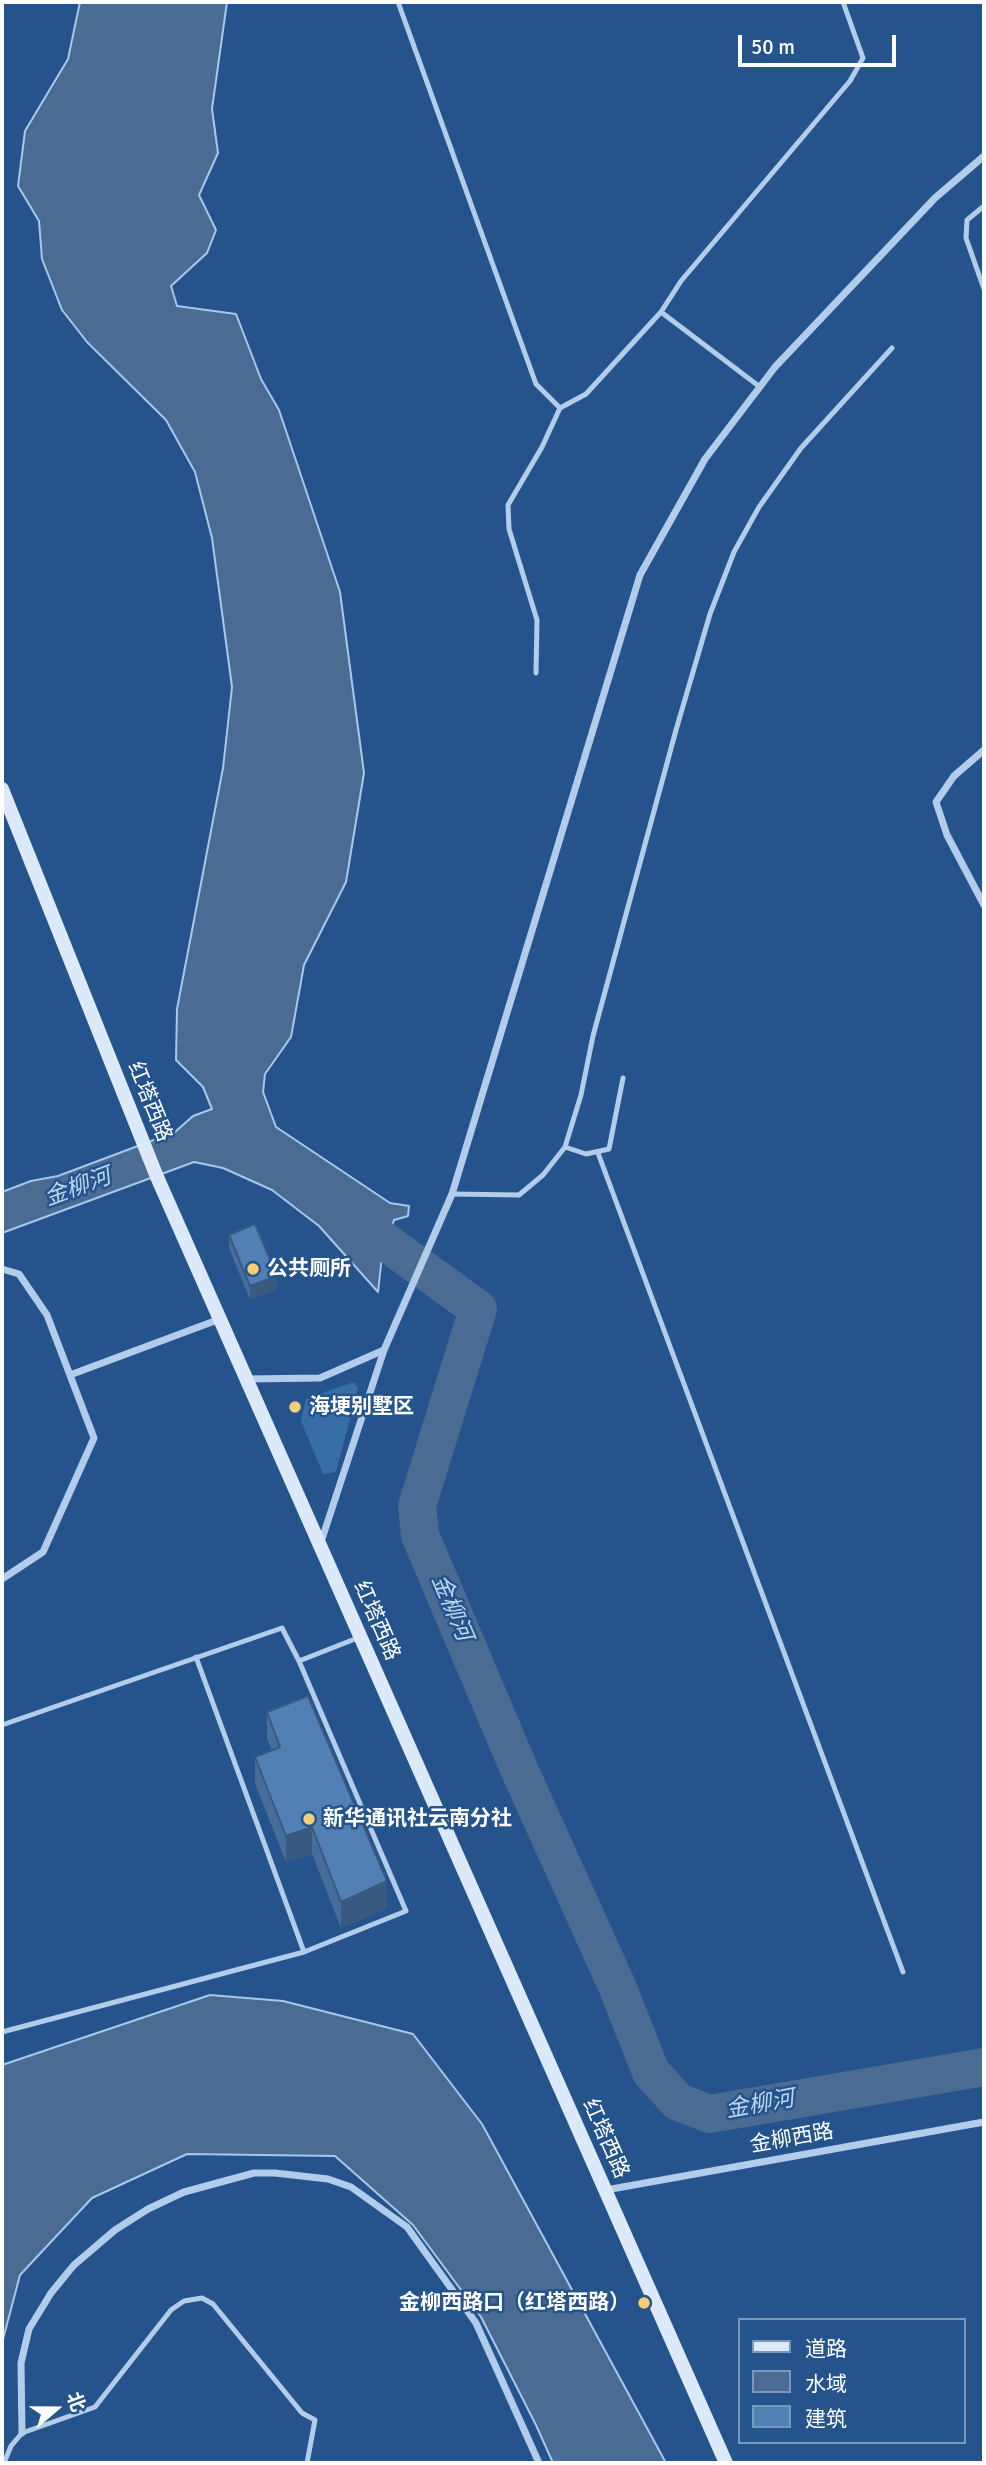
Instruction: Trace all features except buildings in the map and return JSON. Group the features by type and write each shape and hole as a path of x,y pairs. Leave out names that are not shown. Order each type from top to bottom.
{"street":[{"path":"320,1546 384,1350 452,1194 640,575 705,459 760,387 794,347 935,198 984,156"},
{"path":"984,750 954,776 936,802 947,835 984,905"},
{"name":"红塔西路","path":"2,789 157,1177 726,2463"},
{"path":"2,1269 19,1274 47,1315 94,1438 43,1552 2,1579"},
{"path":"69,1375 220,1319"},
{"path":"246,1379 320,1378 384,1350"},
{"name":"金柳西路","path":"605,2190 984,2122"},
{"path":"22,2433 21,2363 29,2329 51,2293 74,2265 115,2230 148,2209 184,2192 254,2173 275,2173 328,2179 351,2187 407,2227 476,2323 539,2463"}],"lane":[{"path":"398,2 536,384 560,408"},
{"path":"536,673 537,620 509,529 508,506 542,447 560,408 586,394 661,312 681,281 850,81 863,58 843,2"},
{"path":"984,206 967,220 965,238 984,289"},
{"path":"661,312 760,387"},
{"path":"452,1194 519,1195 543,1175 565,1147 676,730 710,614 734,552 759,507 802,448 892,348"},
{"path":"565,1147 586,1154 609,1149 623,1078"},
{"path":"598,1153 903,1972"},
{"path":"2,1725 282,1628 299,1661 406,1911 304,1952 2,2032"},
{"path":"299,1661 360,1637"},
{"path":"197,1657 304,1952"},
{"path":"4,2463 11,2446 22,2433 95,2407 171,2309 184,2301 202,2298 213,2304 302,2413 315,2420 307,2463"}],"shaded area":[{"path":"354,1382 358,1388 336,1472 323,1474 301,1421 306,1399"}],"water":[{"path":"80,2 227,2 212,109 218,153 199,195 216,230 207,253 171,286 177,306 236,314 261,379 279,410 340,592 364,773 346,882 304,965 291,1037 265,1074 263,1092 276,1127 390,1203 409,1206 408,1216 394,1220 382,1256 378,1292 319,1226 272,1190 223,1168 194,1162 2,1233 2,1192 31,1181 58,1176 175,1132 193,1116 212,1109 203,1087 176,1060 177,1009 223,768 232,687 212,538 195,472 166,420 87,342 62,310 42,259 39,221 18,186 25,131 68,59"},
{"path":"210,1995 283,2001 413,2034 482,2124 666,2463 553,2463 481,2317 413,2225 335,2156 187,2154 92,2198 20,2275 2,2343 2,2065"}],"waterway":[{"name":"金柳河","path":"344,1212 478,1309 417,1506 420,1535 519,1769 617,1986 651,2072 678,2102 710,2114 984,2067"}],"place":[{"name":"公共厕所","path":"253,1269"},
{"name":"海埂别墅区","path":"295,1407"},
{"name":"新华通讯社云南分社","path":"309,1819"},
{"name":"金柳西路口（红塔西路）","path":"644,2303"}]}
